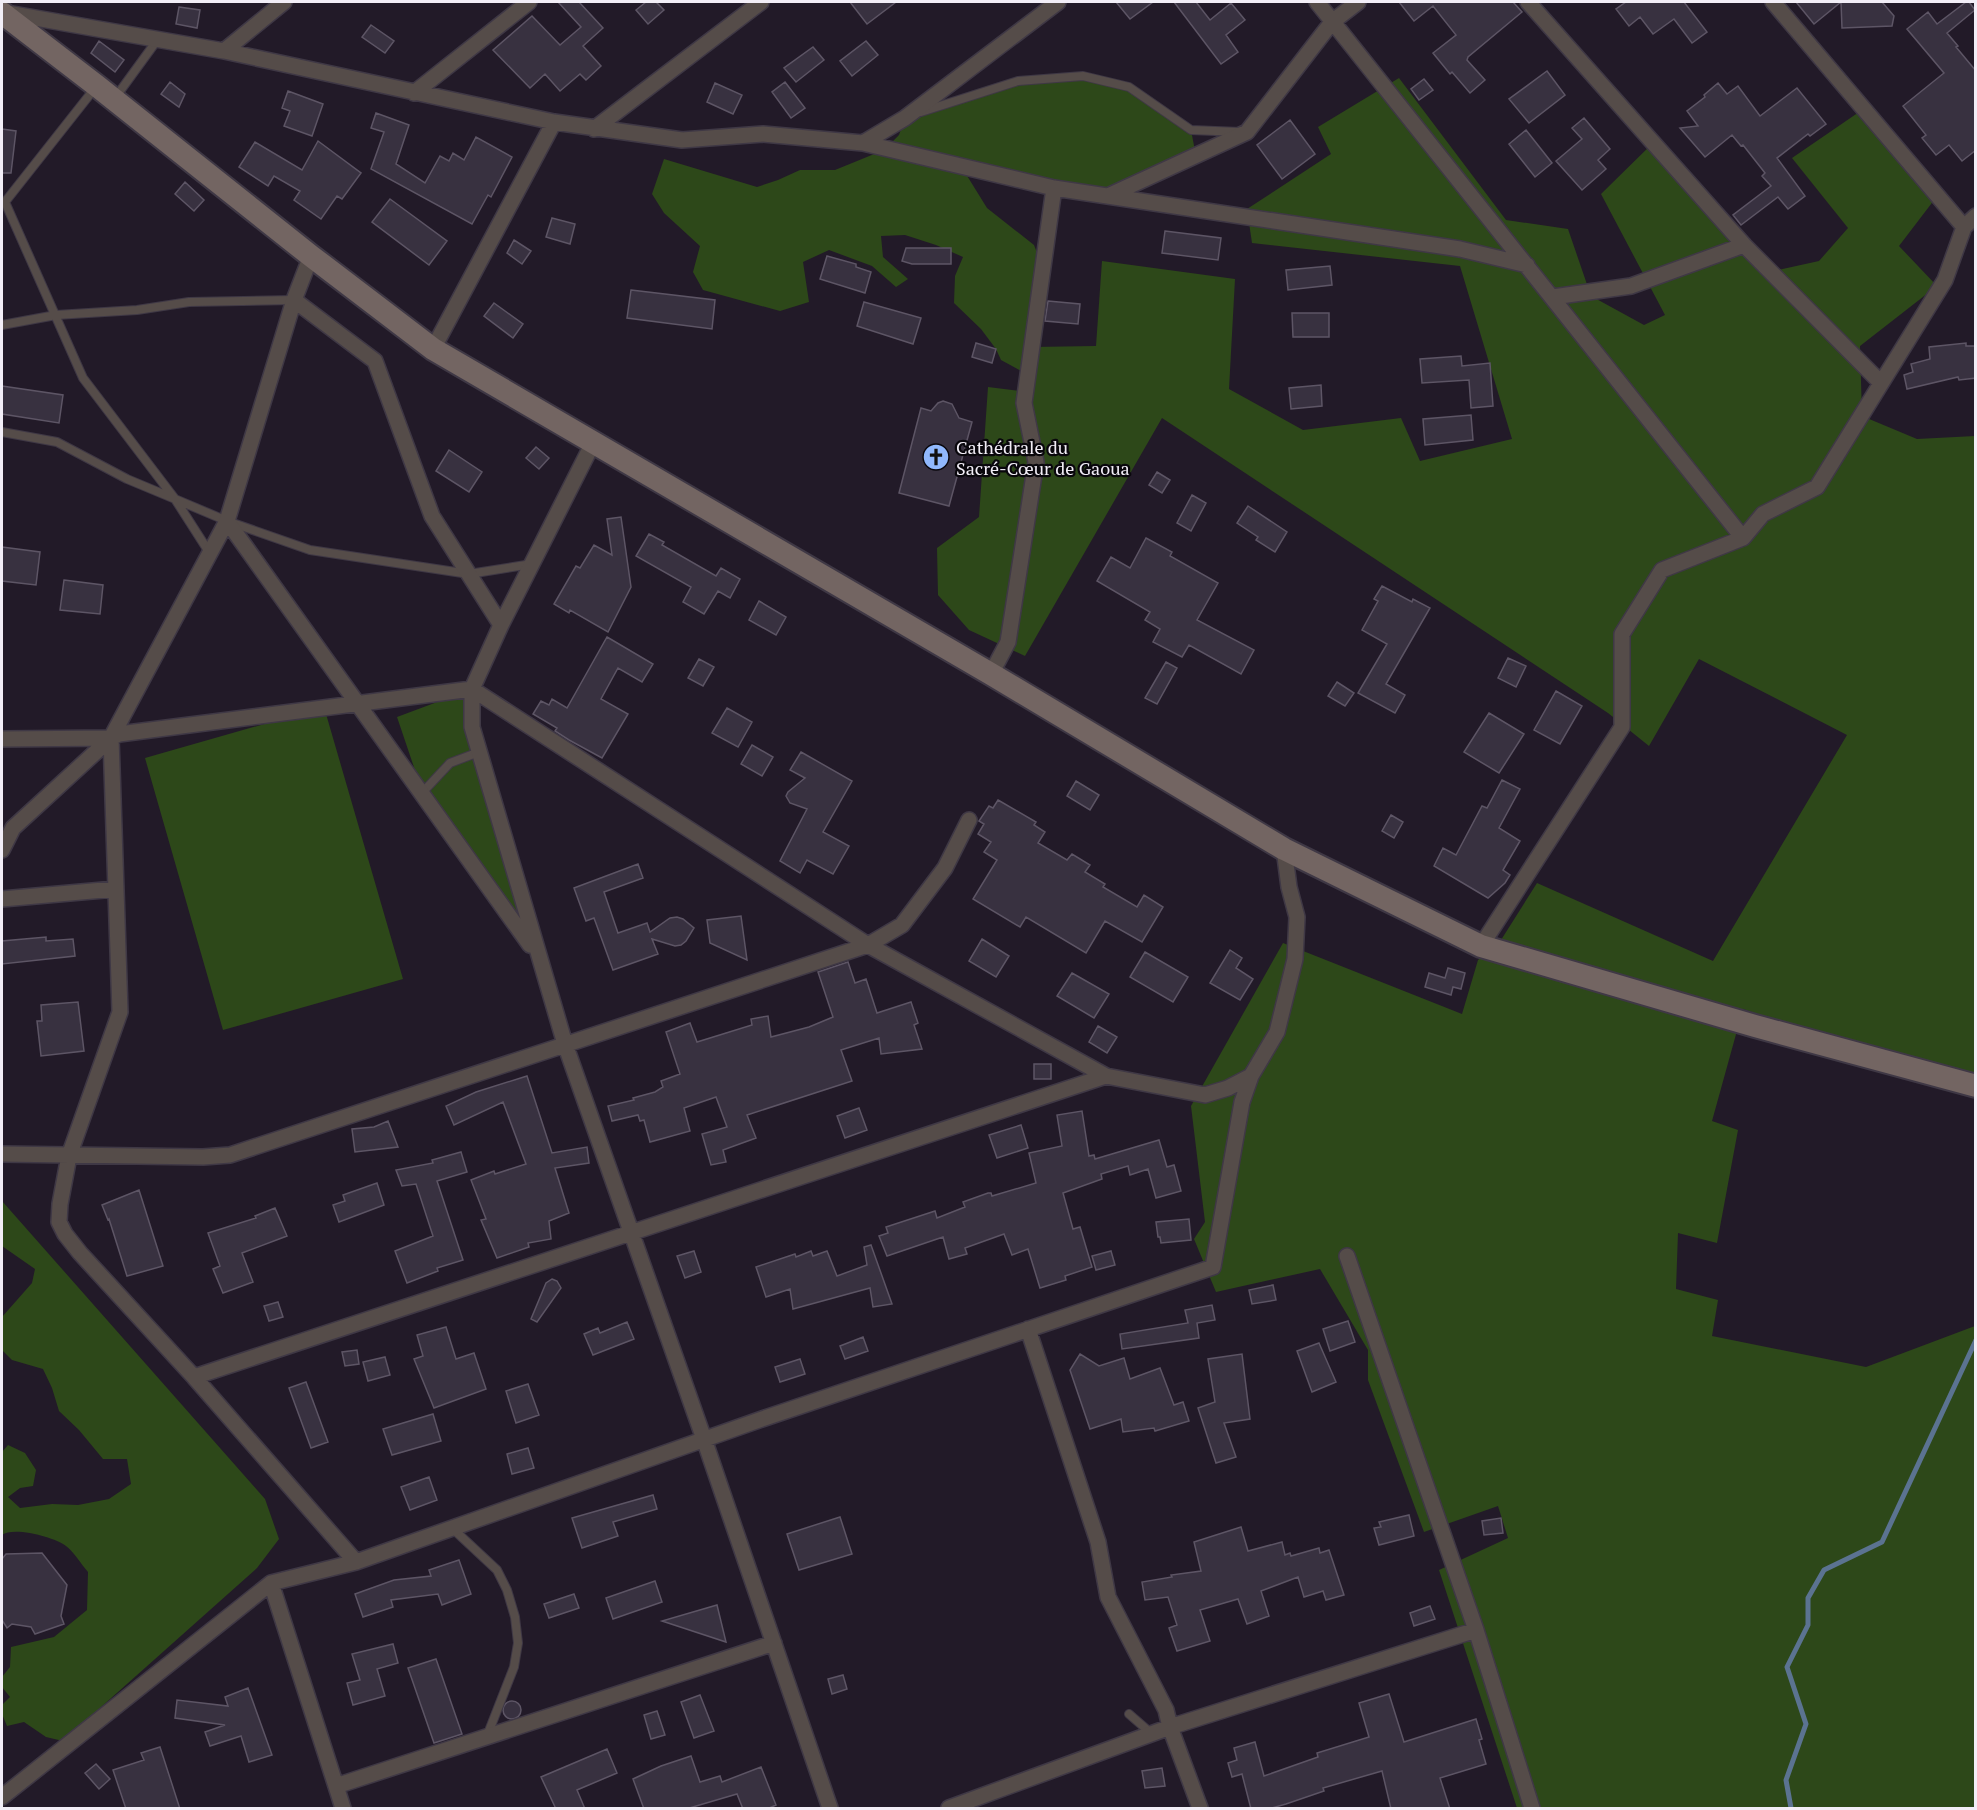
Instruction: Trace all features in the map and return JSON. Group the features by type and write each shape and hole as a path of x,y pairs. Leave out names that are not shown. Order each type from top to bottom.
{"main road":[{"path":"2,12 311,256 433,349 991,674 1284,849 1481,946 1755,1026 1976,1086"}],"street":[{"path":"9,2 2,12 224,51 414,93 594,129 682,140 763,134 863,143 1054,188 1460,249 1527,265"},
{"path":"224,51 284,2"},
{"path":"414,93 529,2"},
{"path":"594,129 761,2"},
{"path":"863,143 904,118 1058,2"},
{"path":"1317,2 1743,537"},
{"path":"1110,195 1247,132 1332,21 1358,2"},
{"path":"1528,2 1744,245 1881,383"},
{"path":"1773,2 1964,227"},
{"path":"433,349 554,122"},
{"path":"991,674 1008,642 1036,462 1023,403 1054,188"},
{"path":"1481,946 1622,726 1622,634 1662,570 1743,537 1763,514 1816,487 1944,280 1964,227 1976,216"},
{"path":"1553,297 1631,286 1744,245"},
{"path":"311,256 294,300 226,521 111,738 120,1012 69,1156 59,1222 65,1234 356,1562"},
{"path":"294,300 375,361 432,516 501,625"},
{"path":"594,441 501,625 472,689 472,727 537,955 565,1044 704,1439 830,1809"},
{"path":"226,521 537,955"},
{"path":"2,850 13,828 111,738 119,734 472,689 868,945 1106,1076 1205,1095 1228,1088 1251,1076"},
{"path":"2,739 111,738"},
{"path":"2,1154 202,1157 230,1155 868,945 902,925 945,868 969,820"},
{"path":"2,1797 271,1584 356,1562 704,1439 1213,1267 1242,1102 1251,1076 1277,1032 1295,960 1297,917 1289,887 1284,849"},
{"path":"2,899 115,889"},
{"path":"194,1377 1106,1076"},
{"path":"1347,1257 1476,1630 1532,1809"},
{"path":"1028,1329 1098,1542 1108,1597 1166,1710 1200,1809"},
{"path":"271,1584 343,1809"},
{"path":"949,1809 1170,1727 1476,1630"},
{"path":"336,1786 774,1643"}],"lane":[{"path":"158,39 105,92 3,202 83,378 175,499 209,552"},
{"path":"904,118 1018,81 1083,76 1129,87 1191,130 1247,132"},
{"path":"2,325 56,315 137,310 189,302 294,300"},
{"path":"2,432 57,442 127,479 226,521 310,550 469,574 532,564"},
{"path":"421,794 450,763 479,752"},
{"path":"452,1528 497,1570 507,1590 515,1617 518,1643 514,1667 486,1737"},
{"path":"1129,1714 1152,1734"}],"green space":[{"path":"1083,76 1129,87 1191,130 1196,156 1110,195 961,166 987,208 1034,245 1043,268 1032,347 1096,346 1102,261 1235,279 1229,389 1303,430 1401,418 1420,461 1512,439 1460,266 1252,243 1247,209 1331,154 1318,127 1399,78 1506,220 1568,229 1591,296 1644,325 1665,315 1601,194 1658,138 1778,270 1819,261 1848,228 1792,158 1862,110 1941,191 1899,246 1937,286 1860,346 1862,416 1917,439 1975,436 1975,1084 1743,1009 1712,1121 1738,1130 1717,1243 1678,1233 1676,1289 1718,1300 1712,1336 1866,1367 1975,1326 1975,1808 1517,1808 1439,1570 1508,1538 1498,1506 1424,1532 1368,1380 1368,1350 1320,1269 1216,1292 1194,1239 1205,1222 1191,1106 1283,943 1462,1014 1478,960 1501,940 1537,883 1713,961 1847,735 1699,659 1649,746 1608,713 1162,418 1025,656 969,630 938,595 937,548 979,517 988,387 1020,391 1025,373 1001,360 981,329 954,303 955,276 963,257 905,235 881,236 883,257 908,279 896,287 872,266 829,250 803,262 809,302 780,311 703,290 693,272 700,246 664,213 652,194 664,159 757,187 800,170 835,170 884,150 899,135 905,118 1018,81"},
{"path":"472,689 472,727 537,955 420,785 397,717"},
{"path":"324,707 403,979 223,1030 145,758"},
{"path":"2,1201 265,1499 279,1539 257,1568 63,1741 46,1737 24,1722 7,1726 2,1714 2,1705 10,1697 2,1687 2,1677 10,1667 11,1647 54,1637 87,1610 88,1572 69,1549 53,1539 24,1532 2,1535 2,1452 8,1445 25,1453 36,1470 33,1486 20,1488 8,1497 20,1508 52,1504 78,1505 109,1499 131,1484 127,1459 103,1459 79,1430 59,1411 43,1369 12,1360 2,1350 2,1317 32,1283 35,1269 2,1246"}],"building":[{"path":"558,2 579,2 603,28 583,46 601,66 586,80 580,74 560,91 545,74 530,88 493,50 532,16 560,45 581,27"},
{"path":"646,2 656,2 664,10 648,24 636,10"},
{"path":"850,2 896,2 867,24"},
{"path":"1116,2 1153,2 1130,19"},
{"path":"1174,2 1196,2 1210,20 1231,3 1245,20 1226,35 1238,52 1221,64"},
{"path":"1399,2 1513,2 1522,12 1468,57 1467,60 1485,80 1470,93 1433,53 1456,35 1433,6 1414,21"},
{"path":"1626,2 1684,2 1707,32 1692,43 1674,19 1653,34 1640,17 1629,26 1616,9"},
{"path":"1796,2 1841,2 1814,24"},
{"path":"1841,2 1882,2 1894,16 1892,26 1842,28"},
{"path":"1969,2 1975,10 1947,33 1976,71 1976,150 1962,161 1949,145 1936,155 1922,138 1926,135 1903,106 1944,73 1907,29 1928,12 1937,24"},
{"path":"179,7 200,10 197,28 176,24"},
{"path":"371,25 394,41 385,53 362,37"},
{"path":"99,41 124,60 115,72 91,53"},
{"path":"866,41 878,55 852,76 840,61"},
{"path":"813,47 824,60 796,82 784,68"},
{"path":"1547,71 1565,95 1529,123 1509,99"},
{"path":"1424,79 1433,90 1419,100 1411,89"},
{"path":"170,82 185,94 179,107 161,94"},
{"path":"785,82 805,108 791,118 772,92"},
{"path":"715,83 742,95 733,114 707,102"},
{"path":"1718,83 1727,94 1738,86 1760,116 1797,88 1826,124 1810,136 1808,134 1777,158 1805,196 1788,209 1778,197 1741,225 1733,215 1771,186 1762,176 1765,173 1732,135 1705,157 1680,128 1698,126 1687,111"},
{"path":"288,91 323,104 312,136 284,126 290,111 282,108"},
{"path":"376,113 409,125 396,164 425,183 440,156 449,161 453,153 464,160 476,137 512,157 491,197 488,195 472,224 371,169 384,132 371,128"},
{"path":"1584,118 1610,149 1598,160 1606,169 1582,190 1556,161 1582,139 1572,128"},
{"path":"1290,120 1315,154 1282,179 1257,145"},
{"path":"2,129 16,131 11,173 2,173"},
{"path":"1526,130 1552,163 1535,177 1509,144"},
{"path":"318,141 361,173 342,199 337,196 321,219 294,200 300,191 274,176 268,186 239,167 255,142 302,170"},
{"path":"185,182 204,200 194,211 175,194"},
{"path":"390,199 447,241 429,265 372,222"},
{"path":"552,218 575,224 570,244 546,237"},
{"path":"1165,231 1221,238 1218,260 1162,253"},
{"path":"514,240 531,251 522,264 507,253"},
{"path":"906,248 951,248 951,264 912,264 902,261"},
{"path":"827,256 856,264 856,267 871,272 865,293 820,279"},
{"path":"1330,266 1332,285 1288,290 1286,270"},
{"path":"631,290 715,300 712,329 627,318"},
{"path":"1048,301 1080,304 1078,324 1045,321"},
{"path":"864,302 921,318 913,344 857,326"},
{"path":"494,303 523,324 513,338 484,316"},
{"path":"1292,313 1329,313 1329,337 1293,337"},
{"path":"976,343 996,349 992,363 972,357"},
{"path":"1966,343 1966,346 1976,346 1976,378 1959,380 1958,377 1907,389 1904,375 1913,372 1911,364 1930,359 1929,347"},
{"path":"1461,356 1462,366 1490,363 1493,406 1471,408 1469,380 1422,383 1420,359"},
{"path":"1321,385 1322,406 1291,409 1289,388"},
{"path":"2,386 63,395 59,423 2,414"},
{"name":"Cathédrale du Sacré-Cœur de Gaoua","path":"943,401 952,404 959,418 972,422 949,506 899,493 921,408 931,411"},
{"path":"1471,415 1473,440 1425,445 1423,419"},
{"path":"536,447 549,458 539,469 526,458"},
{"path":"449,450 482,472 469,492 436,471"},
{"path":"1157,472 1170,480 1162,493 1149,485"},
{"path":"1192,495 1206,503 1191,531 1177,523"},
{"path":"1248,506 1287,532 1275,552 1256,540 1258,537 1237,523"},
{"path":"621,517 631,587 608,632 570,610 569,613 554,604 576,566 580,568 594,545 612,555 607,519"},
{"path":"649,534 664,542 662,545 716,576 721,568 740,579 730,598 718,591 704,614 683,602 691,587 636,556"},
{"path":"1146,538 1172,552 1170,556 1218,583 1197,620 1254,650 1241,674 1189,645 1182,657 1153,642 1160,629 1145,620 1150,612 1097,581 1111,557 1130,568"},
{"path":"2,547 40,552 36,585 2,581"},
{"path":"64,580 103,585 100,614 60,610"},
{"path":"1382,586 1412,602 1413,599 1430,608 1386,684 1405,695 1395,713 1358,693 1387,644 1362,630 1378,601 1374,599"},
{"path":"759,601 786,617 776,635 749,620"},
{"path":"607,637 653,664 642,682 618,668 601,699 628,714 602,758 569,740 555,731 557,728 533,714 541,701 549,705 552,699 567,708"},
{"path":"1508,658 1526,666 1516,687 1498,678"},
{"path":"699,659 714,667 703,686 688,678"},
{"path":"1166,662 1177,668 1157,704 1145,698"},
{"path":"1337,682 1354,693 1345,706 1328,696"},
{"path":"1556,691 1582,706 1560,744 1534,730"},
{"path":"727,708 752,722 738,747 712,733"},
{"path":"1489,713 1524,734 1499,773 1464,752"},
{"path":"752,745 773,757 762,776 741,764"},
{"path":"801,752 852,781 823,832 849,846 833,874 807,860 800,873 780,861 807,809 790,803 786,796 805,778 790,770"},
{"path":"1502,780 1520,789 1499,828 1520,841 1503,870 1510,875 1505,883 1488,898 1434,866 1443,848 1456,855 1482,806 1487,808"},
{"path":"1076,781 1099,795 1090,810 1067,796"},
{"path":"998,800 1036,822 1034,825 1045,832 1038,843 1067,860 1072,854 1090,865 1085,872 1105,884 1103,887 1137,907 1144,895 1163,907 1142,942 1105,921 1086,953 1026,917 1020,927 973,899 997,860 984,852 991,842 978,834 984,824 979,821 989,806 993,808"},
{"path":"1391,815 1403,822 1394,838 1382,831"},
{"path":"638,864 643,878 604,892 618,933 647,923 650,932 670,918 677,917 694,928 681,945 675,946 652,939 658,954 613,970 594,918 586,921 574,888"},
{"path":"741,916 747,960 710,943 707,920"},
{"path":"46,937 46,941 73,939 75,956 2,964 2,941"},
{"path":"982,939 1009,956 996,977 969,961"},
{"path":"1230,950 1242,958 1236,968 1253,979 1240,1000 1210,983"},
{"path":"1145,952 1188,977 1173,1002 1130,977"},
{"path":"848,962 855,983 866,979 877,1013 911,1002 918,1023 914,1025 922,1049 881,1054 879,1038 841,1050 852,1081 747,1115 756,1138 723,1150 726,1162 711,1165 702,1134 727,1127 716,1097 684,1108 690,1131 650,1142 644,1120 640,1121 638,1115 612,1121 608,1106 655,1092 663,1087 661,1081 680,1074 666,1032 690,1023 697,1042 752,1025 751,1019 768,1016 771,1037 809,1027 833,1017 818,972"},
{"path":"1448,968 1465,973 1461,989 1453,987 1451,995 1425,987 1429,973 1445,978"},
{"path":"1072,973 1109,994 1094,1018 1057,996"},
{"path":"78,1002 84,1051 41,1056 37,1021 42,1021 41,1005"},
{"path":"1098,1026 1117,1037 1107,1053 1089,1042"},
{"path":"1034,1064 1051,1064 1051,1079 1034,1079"},
{"path":"527,1076 552,1153 587,1147 589,1163 555,1168 569,1213 549,1221 551,1239 528,1243 529,1247 497,1258 481,1220 486,1219 471,1180 494,1171 495,1174 526,1164 503,1102 454,1125 446,1106 476,1092"},
{"path":"859,1108 867,1130 845,1138 837,1116"},
{"path":"1082,1111 1089,1156 1094,1155 1095,1159 1159,1140 1167,1167 1174,1165 1181,1191 1156,1198 1148,1169 1130,1175 1128,1166 1101,1174 1102,1179 1063,1193 1073,1229 1080,1227 1092,1267 1065,1276 1066,1280 1040,1288 1028,1249 1012,1255 1004,1234 965,1248 967,1254 949,1259 943,1237 887,1256 879,1236 888,1233 886,1227 935,1211 937,1218 965,1207 963,1202 988,1193 992,1196 1036,1183 1029,1153 1062,1146 1057,1115"},
{"path":"388,1121 398,1147 355,1152 352,1129 374,1127"},
{"path":"1021,1125 1028,1148 997,1158 989,1135"},
{"path":"461,1152 467,1172 437,1181 463,1260 437,1268 438,1271 407,1283 395,1251 433,1236 416,1184 402,1186 396,1170 433,1163 432,1160"},
{"path":"377,1183 384,1205 339,1222 333,1205 345,1201 343,1195"},
{"path":"139,1190 163,1266 127,1276 109,1219 102,1205"},
{"path":"275,1208 287,1236 242,1253 253,1282 223,1293 213,1269 220,1266 208,1233 256,1218 255,1216"},
{"path":"1189,1219 1191,1240 1161,1243 1156,1222"},
{"path":"871,1245 892,1304 873,1307 870,1288 793,1309 790,1289 766,1297 756,1267 795,1254 796,1257 811,1251 813,1256 827,1251 837,1276 867,1265 864,1247"},
{"path":"694,1251 701,1272 685,1278 677,1256"},
{"path":"1111,1251 1115,1265 1096,1270 1092,1256"},
{"path":"552,1279 557,1281 561,1288 537,1322 531,1319 546,1283"},
{"path":"1273,1285 1276,1300 1252,1304 1249,1290"},
{"path":"278,1302 283,1317 269,1321 264,1306"},
{"path":"1212,1305 1215,1320 1197,1323 1199,1338 1122,1349 1120,1334 1188,1323 1185,1310"},
{"path":"1348,1321 1355,1342 1330,1351 1323,1329"},
{"path":"627,1322 634,1339 593,1355 584,1334 598,1328 600,1333"},
{"path":"446,1327 456,1359 474,1353 486,1389 434,1408 414,1359 423,1356 417,1335"},
{"path":"863,1337 868,1351 845,1359 840,1346"},
{"path":"1319,1343 1336,1382 1312,1392 1297,1351"},
{"path":"357,1350 359,1364 345,1366 342,1352"},
{"path":"1080,1354 1099,1366 1124,1358 1130,1379 1160,1368 1174,1405 1183,1402 1189,1421 1155,1431 1154,1428 1123,1432 1121,1419 1090,1429 1070,1370"},
{"path":"1242,1354 1250,1419 1224,1423 1236,1457 1216,1463 1198,1408 1215,1402 1208,1359"},
{"path":"385,1357 390,1375 368,1381 363,1362"},
{"path":"800,1359 805,1374 780,1382 775,1367"},
{"path":"306,1382 328,1442 311,1448 289,1388"},
{"path":"528,1384 539,1415 516,1423 506,1391"},
{"path":"433,1414 441,1441 392,1455 383,1429"},
{"path":"528,1448 534,1468 512,1474 507,1454"},
{"path":"429,1477 437,1500 410,1510 401,1487"},
{"path":"653,1495 657,1509 613,1522 618,1536 582,1548 572,1518"},
{"path":"1409,1515 1414,1536 1379,1545 1374,1528 1381,1527 1379,1522"},
{"path":"840,1517 852,1554 799,1570 787,1534"},
{"path":"1501,1518 1503,1533 1484,1535 1482,1521"},
{"path":"1241,1527 1248,1551 1282,1542 1285,1555 1290,1553 1291,1556 1319,1548 1320,1553 1329,1550 1344,1595 1326,1600 1323,1591 1304,1597 1298,1577 1261,1591 1269,1616 1247,1624 1238,1599 1200,1610 1210,1641 1177,1651 1169,1628 1177,1625 1168,1597 1145,1600 1142,1582 1201,1571 1194,1542"},
{"path":"42,1553 67,1585 61,1616 64,1624 35,1634 31,1627 12,1624 7,1628 2,1620 2,1559 6,1554"},
{"path":"459,1560 471,1594 442,1605 438,1594 391,1600 393,1607 363,1617 355,1594 394,1580 431,1576 429,1570"},
{"path":"655,1581 662,1602 613,1619 606,1598"},
{"path":"574,1594 579,1608 549,1618 544,1604"},
{"path":"717,1605 726,1642 662,1621"},
{"path":"1430,1606 1435,1619 1414,1626 1410,1613"},
{"path":"393,1644 398,1663 377,1669 385,1696 353,1705 347,1683 360,1680 352,1654"},
{"path":"436,1659 462,1734 434,1743 408,1668"},
{"path":"843,1675 847,1689 832,1694 828,1679"},
{"path":"248,1688 272,1755 249,1762 241,1736 210,1746 205,1732 225,1725 175,1718 177,1700 228,1706 225,1697"},
{"path":"1389,1694 1404,1742 1476,1719 1486,1764 1440,1778 1450,1809 1391,1809 1382,1771 1323,1788 1324,1791 1286,1804 1268,1809 1251,1809 1242,1774 1232,1777 1228,1763 1237,1760 1234,1748 1255,1742 1264,1776 1318,1757 1317,1753 1369,1737 1359,1703"},
{"path":"700,1695 714,1731 694,1738 681,1702"},
{"path":"512,1701 518,1704 521,1710 518,1716 512,1719 506,1716 503,1710 506,1704"},
{"path":"657,1711 665,1735 651,1739 644,1715"},
{"path":"160,1747 180,1809 126,1809 113,1770 144,1760 141,1753"},
{"path":"607,1749 617,1773 577,1790 585,1809 556,1809 541,1777"},
{"path":"691,1756 700,1782 720,1776 722,1782 761,1767 776,1805 767,1809 743,1809 737,1794 686,1809 644,1809 633,1779"},
{"path":"96,1764 110,1779 99,1789 85,1773"},
{"path":"1162,1768 1165,1786 1145,1788 1142,1771"}],"waterway":[{"path":"1791,1808 1786,1780 1806,1724 1787,1667 1808,1625 1808,1598 1824,1570 1882,1542 1976,1340"}],"place":[{"name":"Cathédrale du Sacré-Cœur de Gaoua","path":"936,457"}]}
